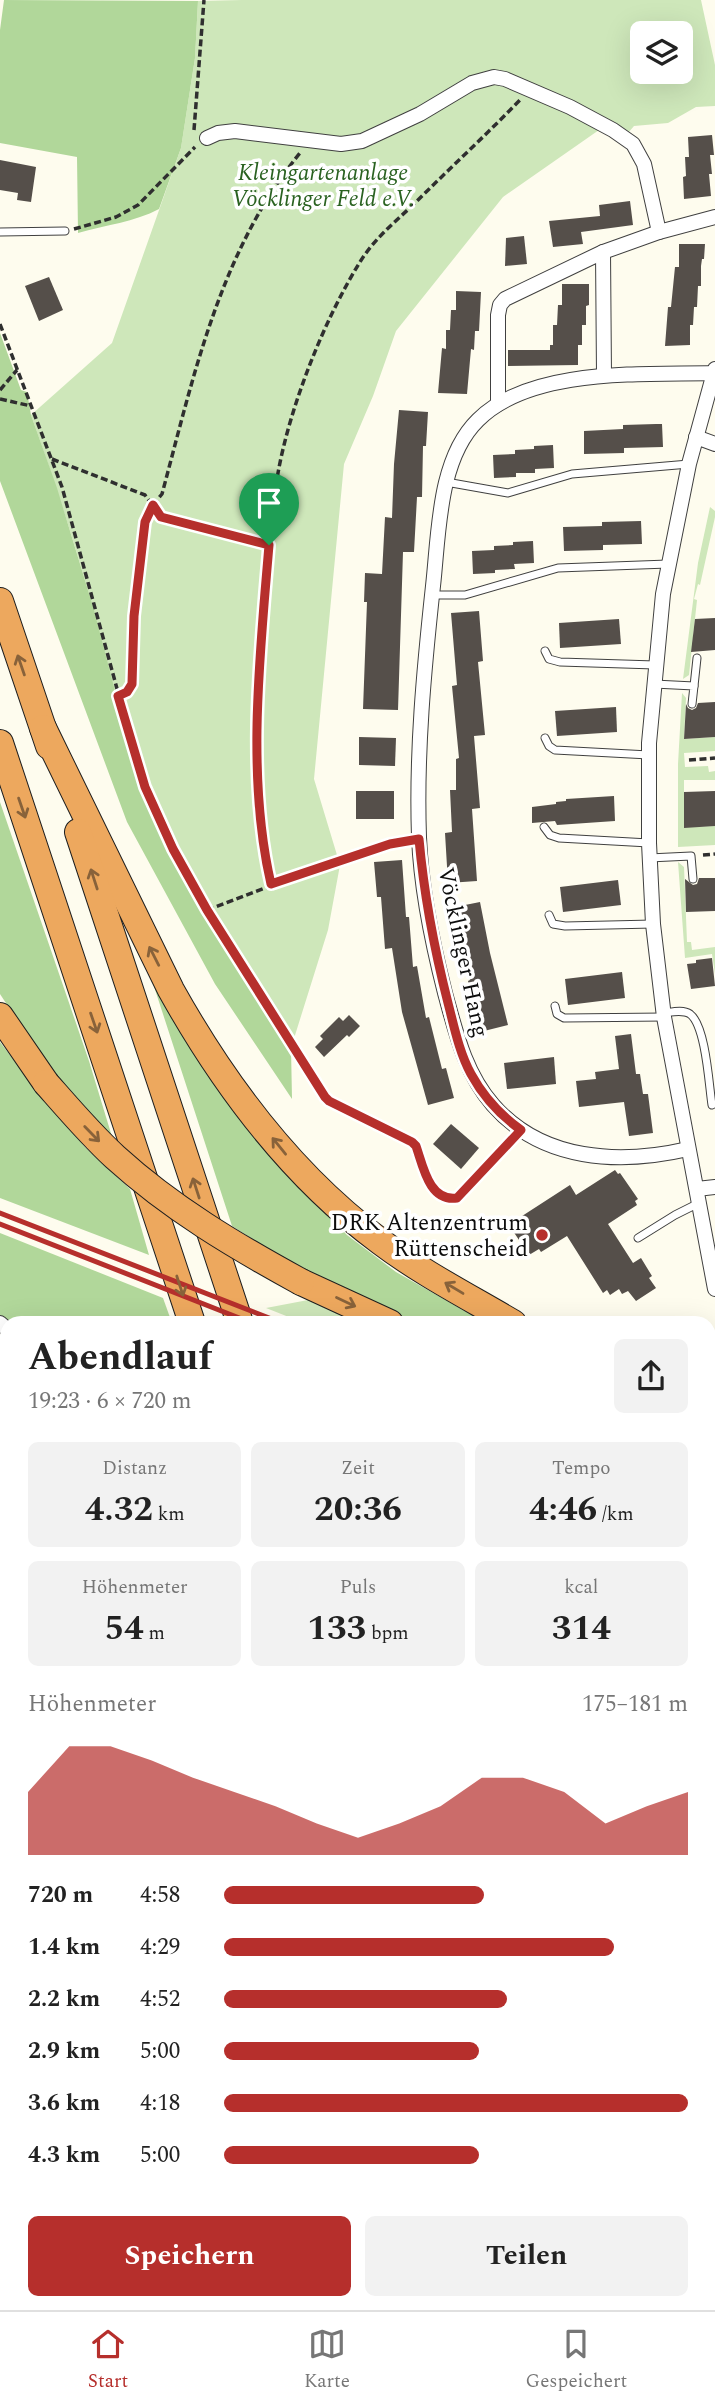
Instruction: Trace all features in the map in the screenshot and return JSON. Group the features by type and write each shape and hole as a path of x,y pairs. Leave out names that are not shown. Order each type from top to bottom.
{"highway":[{"path":"0,601 238,1316"},
{"path":"43,729 171,990 189,1022 255,1116 290,1160 351,1219 406,1260 501,1316"},
{"path":"0,743 190,1316"},
{"path":"0,1016 46,1083 94,1136 165,1198 219,1236 301,1282 375,1316"}],"street":[{"path":"202,141 218,133 235,131 341,144 362,141 420,114 482,79 505,79 530,88 613,130 633,144 644,164 659,232"},
{"path":"498,404 498,315 500,305 512,294 603,252 659,232 715,217"},
{"path":"603,252 604,375"},
{"path":"714,371 711,394 689,464 668,564 655,665 649,755 649,850 653,924 664,1015 715,1289"},
{"name":"Vöcklinger Hang","path":"688,1149 665,1154 620,1157 585,1155 551,1146 521,1130 483,1093 463,1055 426,906 419,839 420,739 432,595 446,482 453,458 463,438 480,418 498,404 562,381 604,375 714,371"},
{"path":"696,437 715,444"},
{"path":"698,1196 715,1186"}],"lane":[{"path":"0,232 65,231"},
{"path":"446,482 508,493 572,474 689,464"},
{"path":"432,595 465,595 558,568 668,564"},
{"path":"545,651 549,659 560,662 655,665"},
{"path":"692,704 697,658"},
{"path":"654,684 694,686"},
{"path":"545,738 555,750 649,755"},
{"path":"544,827 550,835 559,838 691,856 693,879"},
{"path":"549,915 554,924 565,926 653,924"},
{"path":"555,1006 558,1014 564,1018 664,1015 682,1011 689,1013 701,1032 712,1105"},
{"path":"300,1057 329,1101 416,1146 432,1187 445,1197 455,1199 464,1193 521,1130"},
{"path":"638,1238 675,1215 698,1196"}],"path":[{"path":"65,231 93,225 138,205 202,141 193,129 204,0"},
{"path":"271,884 260,803 258,747 262,625 279,471 294,413 318,347 360,262 383,233 510,111 530,88"},
{"path":"118,696 127,692 132,684 134,616 145,522 162,494 192,377 213,312 234,259 270,195 306,140"},
{"path":"0,324 62,487 118,696 152,806 207,910 300,1057"},
{"path":"0,390 17,370"},
{"path":"0,399 31,406"},
{"path":"52,459 145,495 161,517 269,545"},
{"path":"689,760 715,758"},
{"path":"207,910 271,884 390,844 419,839"}],"green space":[{"path":"4,0 198,1 195,58 181,148 159,209 130,220 78,233 77,157 0,143 0,30"},
{"name":"Kleingartenanlage Vöcklinger Feld e.V.","path":"701,0 715,65 715,106 696,107 668,123 634,126 622,140 599,130 503,197 396,331 373,396 344,464 314,779 340,865 328,930 291,1048 198,901 166,841 142,787 80,563 31,415 112,343 181,148 195,58 198,1"},
{"path":"0,333 21,390 27,392 31,415 57,488 94,610 129,745 150,807 191,888 291,1048 292,1099 215,984 127,822 0,481"},
{"path":"710,507 715,511 715,517 700,585 698,584 694,599 697,600 689,675 683,679 698,563"},
{"path":"682,693 686,698 684,739 715,737 715,751 684,753 685,767 708,766 709,772 715,771 715,780 684,780 684,827 715,826 715,845 678,847 678,764"},
{"path":"0,802 89,1061 113,1140 53,1075 0,994"},
{"path":"678,862 684,867 687,942 691,942 692,950 715,947 715,974 712,954 685,958"},
{"path":"148,968 305,1192 347,1235 396,1272 474,1316 398,1316 312,1277 232,1226"},
{"path":"0,1042 85,1147 130,1189 149,1255 0,1198"},
{"path":"0,1233 163,1298 169,1316 0,1316"},
{"path":"308,1300 343,1316 286,1316 266,1308"}],"building":[{"path":"712,135 714,155 710,155 712,174 709,174 711,196 684,199 683,177 686,176 685,157 689,157 688,137"},
{"path":"0,160 36,167 31,202 17,200 18,193 0,190"},
{"path":"630,201 633,225 581,232 583,244 553,247 549,221 600,216 599,205"},
{"path":"524,236 527,264 505,266 506,238"},
{"path":"679,244 705,244 701,286 698,286 693,325 690,325 690,345 665,346 675,267 679,267"},
{"path":"49,277 63,310 39,321 25,286"},
{"path":"562,284 589,284 589,305 586,306 586,325 582,325 582,345 578,345 578,365 508,366 508,350 550,350 550,345 553,345 553,325 557,325 558,305 562,305"},
{"path":"456,291 481,292 479,331 475,331 474,350 471,349 467,394 438,393 442,348 446,349 446,330 450,330 451,310 456,310"},
{"path":"399,410 428,412 426,446 423,446 422,497 417,497 414,552 403,552 398,710 363,709 367,602 364,602 365,573 382,574 385,517 392,518"},
{"path":"662,424 663,447 624,448 624,453 584,454 584,431 623,429 623,425"},
{"path":"553,445 554,468 535,469 535,473 516,473 516,477 494,478 493,455 515,454 515,450"},
{"path":"641,521 642,544 603,545 603,550 564,551 563,527"},
{"path":"533,541 534,563 514,564 515,569 495,570 495,573 473,574 472,551 494,550 494,546"},
{"path":"479,611 483,661 478,662 485,735 474,736 480,808 472,809 477,881 448,883 445,833 452,832 450,790 456,790 456,759 459,758 452,686 457,685 451,613"},
{"path":"715,618 715,650 691,652 695,619"},
{"path":"619,619 621,644 560,648 559,623"},
{"path":"715,702 715,737 684,739 686,704 692,710 698,703"},
{"path":"616,707 617,732 557,736 555,711"},
{"path":"359,737 396,738 395,766 359,765"},
{"path":"356,791 394,791 394,819 356,819"},
{"path":"715,791 715,826 684,828 684,792"},
{"path":"614,796 615,821 557,825 555,821 532,823 532,807 556,804 566,799"},
{"path":"402,860 413,967 417,966 426,1018 429,1017 442,1069 446,1068 454,1098 428,1105 402,1012 392,948 385,949 381,897 377,897 374,862"},
{"path":"699,878 715,878 715,911 686,912 685,879 693,885 697,884"},
{"path":"618,880 621,905 563,912 560,887"},
{"path":"480,902 508,1025 480,1032 455,907"},
{"path":"712,958 715,986 691,989 687,964"},
{"path":"622,972 625,998 568,1005 565,979"},
{"path":"349,1015 360,1026 324,1057 315,1047 323,1039 320,1036 339,1017 343,1021"},
{"path":"631,1034 636,1074 640,1074 643,1094 648,1094 653,1133 629,1136 624,1102 579,1107 576,1081 596,1079 595,1072 619,1069 615,1036"},
{"path":"554,1057 556,1084 507,1089 504,1063"},
{"path":"451,1124 479,1148 461,1169 433,1144"},
{"name":"DRK Altenzentrum Rüttenscheid","path":"615,1170 638,1199 635,1201 637,1205 608,1224 633,1263 641,1258 656,1288 636,1301 628,1291 622,1294 619,1289 610,1295 607,1290 603,1293 567,1236 541,1252 539,1249 529,1255 511,1228 521,1221 519,1218 570,1185 576,1195"}],"railway":[{"path":"0,1213 264,1316"},
{"path":"0,1224 234,1316"}],"place":[{"name":"DRK Altenzentrum Rüttenscheid","path":"542,1235"}],"route":[{"path":"153,505 161,517 269,545 262,625 258,775 271,884 390,844 419,839 426,906 465,1062 476,1083 492,1104 521,1130 457,1198 445,1197 434,1190 412,1142 329,1101 312,1079 207,910 173,849 145,787 118,696 127,692 132,684 134,616 145,522 153,505"}]}
